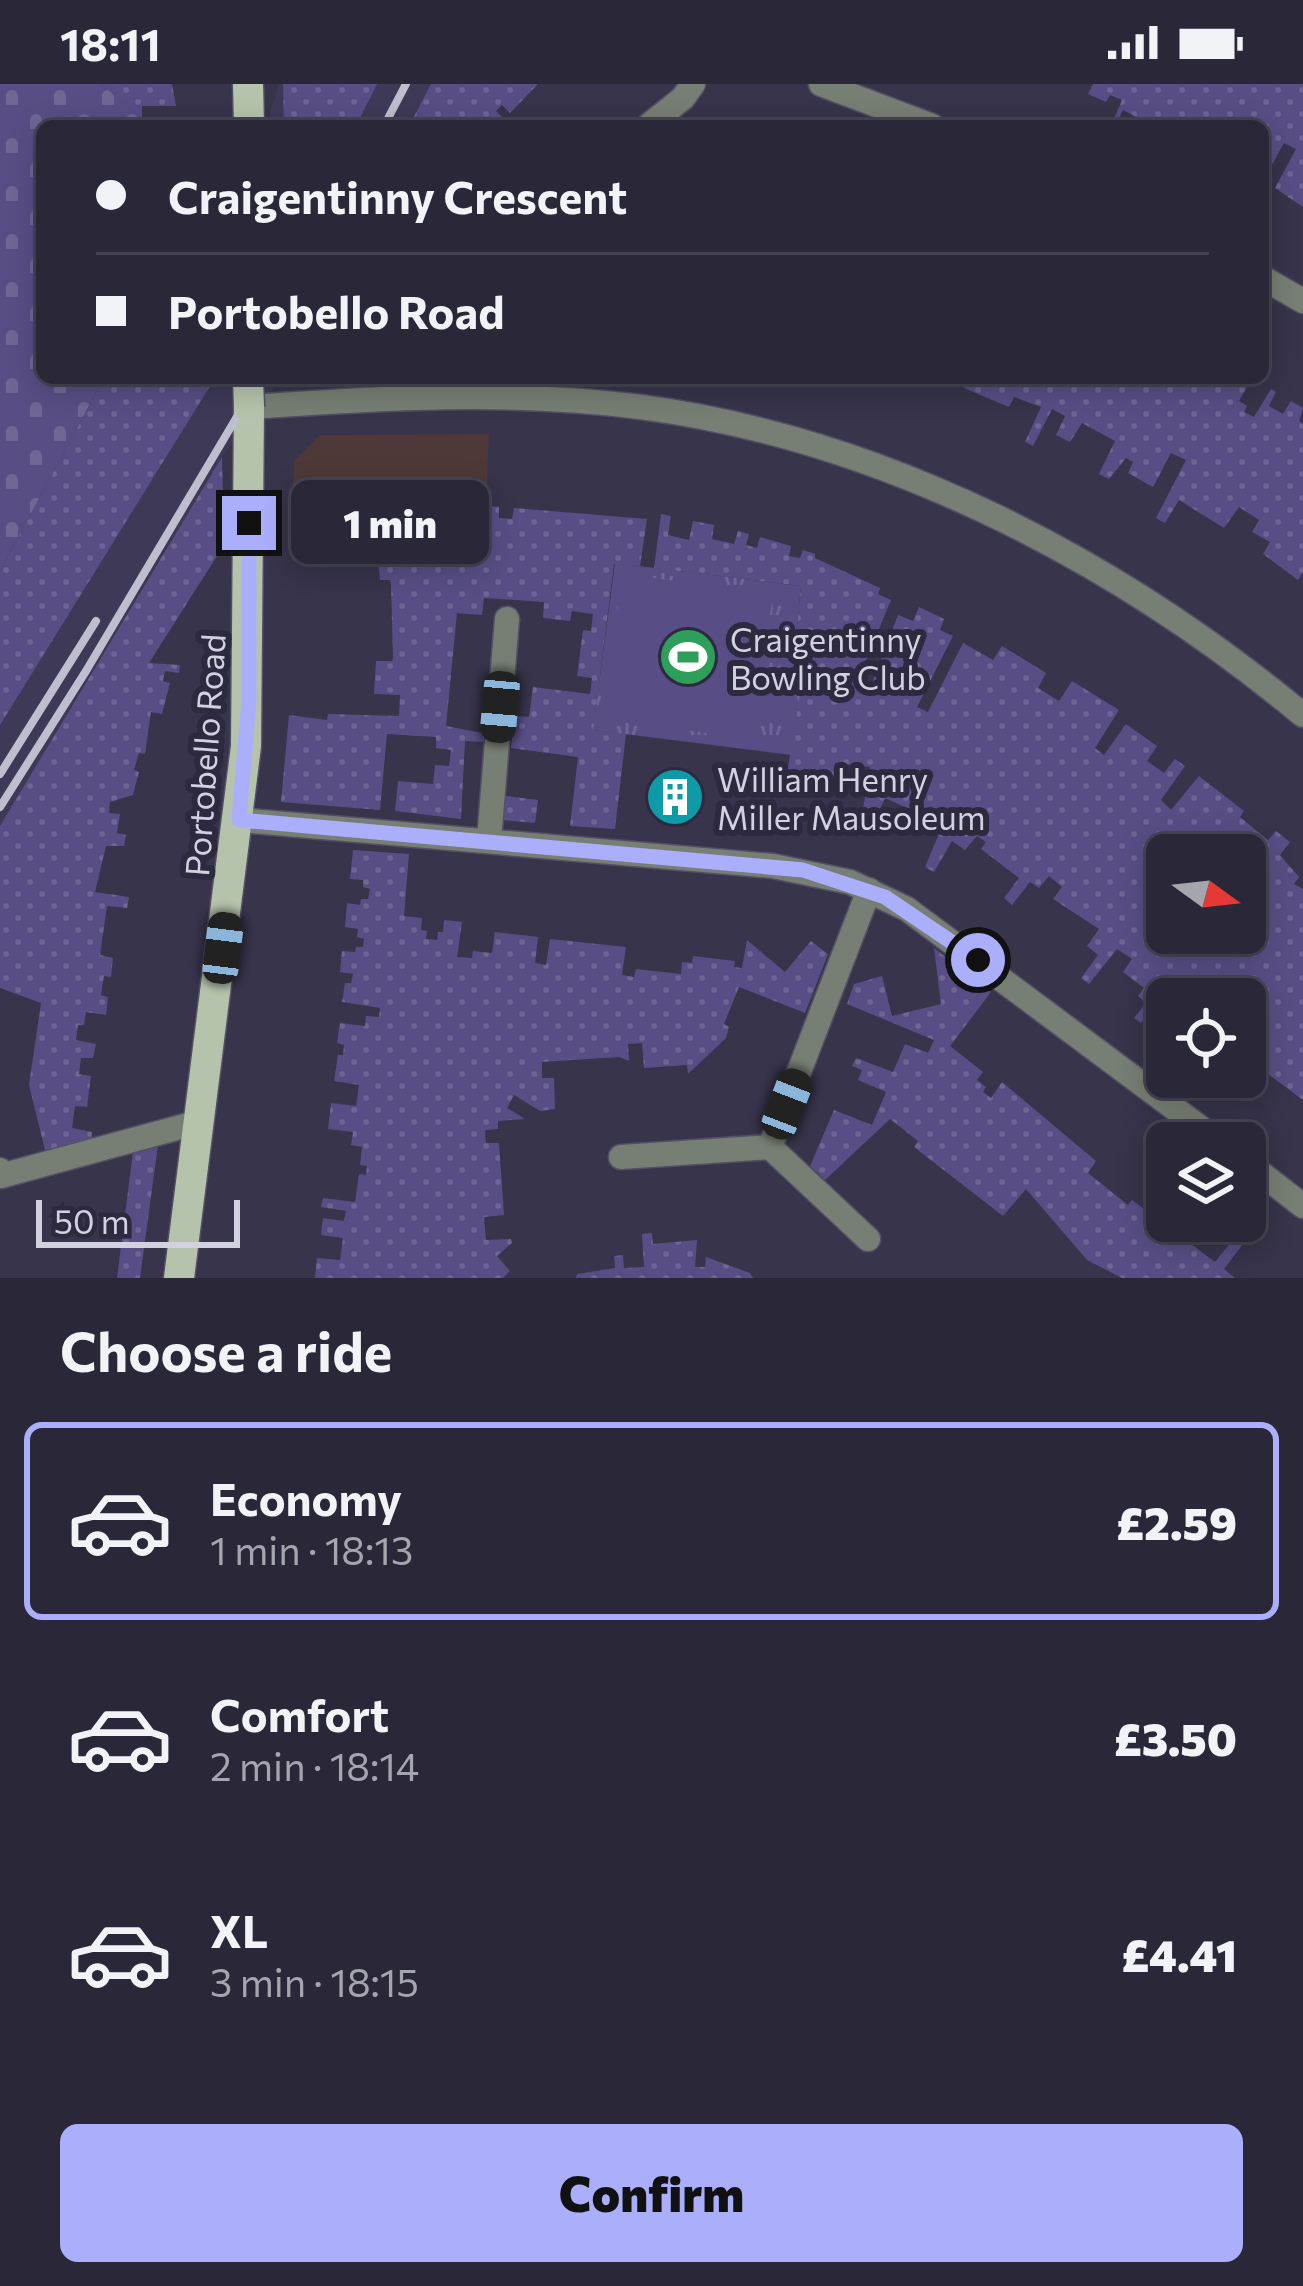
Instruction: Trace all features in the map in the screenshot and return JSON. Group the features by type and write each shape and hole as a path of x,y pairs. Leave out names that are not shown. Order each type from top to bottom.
{"main road":[{"path":"248,84 248,120"},
{"name":"Portobello Road","path":"179,1278 239,820 249,700 249,440 255,397"}],"street":[{"path":"656,120 693,84"},
{"path":"821,84 916,120"},
{"path":"1269,281 1303,301"},
{"path":"255,397 375,388 640,407 741,425 864,460 1011,526 1102,576 1219,650 1303,716"},
{"path":"489,840 507,619"},
{"path":"239,820 803,870 869,890 925,921 1193,1122"},
{"path":"770,1147 869,890"},
{"path":"1,1173 200,1122"},
{"path":"621,1157 770,1147 868,1238"},
{"path":"1266,1178 1303,1206"}],"shaded area":[{"path":"279,84 484,84 465,120 268,120"},
{"path":"101,384 277,384 222,457 224,545 0,887 0,571"},
{"path":"489,434 486,502 293,500 294,461 320,435"}],"green space":[{"path":"0,84 101,84 145,120 36,120 36,384 101,384 0,571"},
{"path":"101,84 172,84 176,106 142,106 142,118"},
{"path":"283,84 377,84 359,120 284,120"},
{"path":"431,84 538,84 510,113 502,105 496,111 505,120 412,120"},
{"path":"1093,84 1303,84 1303,207 1275,188 1296,149 1284,143 1269,170 1269,120 1142,120 1123,110 1114,120 1122,100 1110,95 1106,102 1088,94"},
{"path":"101,384 211,384 0,725 0,571"},
{"path":"965,384 1249,384 1239,401 1247,406 1244,412 1254,417 1271,389 1276,392 1269,406 1283,414 1291,401 1303,408 1299,421 1303,424 1303,572 1298,580 1263,554 1270,542 1252,532 1259,520 1239,507 1224,528 1179,500 1165,523 1156,518 1186,460 1171,453 1153,487 1128,473 1133,462 1126,458 1109,479 1099,474 1115,441 1082,423 1070,442 1056,435 1065,416 1052,409 1033,446 1025,442 1041,407 1014,397 1009,407 964,388"},
{"path":"222,457 224,545 149,663 180,665 179,673 165,671 163,681 170,683 162,714 151,712 145,754 139,753 134,770 139,772 133,795 110,802 109,813 120,814 117,833 126,835 124,846 106,846 95,892 129,897 127,908 107,906 100,955 113,958 111,977 104,976 101,995 108,997 106,1015 86,1012 84,1025 78,1025 76,1040 96,1044 93,1058 81,1058 79,1074 91,1076 87,1107 75,1106 72,1128 92,1132 91,1143 46,1154 29,1085 41,1003 0,988 0,826"},
{"path":"372,501 486,502 486,506 499,507 499,518 512,519 514,508 647,519 640,566 614,564 594,725 594,730 626,734 615,829 570,826 578,757 511,748 515,716 529,717 533,687 590,694 592,678 577,676 583,630 591,631 593,614 572,611 570,621 543,618 544,602 484,598 482,615 457,613 446,726 487,734 487,742 465,741 461,819 395,811 398,781 433,784 435,765 449,766 451,750 436,748 436,737 387,734 380,810 281,802 289,715 327,720 328,714 399,716 400,695 374,694 376,661 393,658 391,585 390,580 380,580 376,540 388,539 386,512 373,512"},
{"path":"661,514 671,516 668,535 689,540 693,521 714,525 712,539 734,544 738,531 749,534 746,545 757,548 760,537 791,546 789,556 800,558 803,550 815,554 880,588 878,594 891,600 859,677 872,683 898,615 913,621 919,607 944,619 940,630 953,636 917,707 928,712 963,643 993,660 1002,646 1046,673 1038,688 1059,701 1072,681 1119,710 1095,748 1104,755 1126,724 1157,746 1147,761 1164,773 1175,759 1185,766 1161,800 1171,810 1199,776 1244,811 1240,817 1261,834 1146,834 1146,954 1266,954 1266,838 1276,831 1290,842 1280,855 1299,877 1294,884 1303,889 1303,1100 1266,1073 1266,978 1146,978 1146,1003 1138,996 1144,988 1123,972 1132,959 1117,949 1089,984 1081,978 1098,955 1087,946 1099,929 1053,899 1062,887 1049,876 1039,888 1030,882 1012,905 1004,898 1019,878 981,849 986,842 977,836 965,850 952,841 934,872 925,867 943,824 885,798 875,820 862,815 870,767 835,763 832,794 785,788 806,651 795,644 801,586 654,568"},
{"name":"Craigentinny Bowling Club","path":"615,563 801,586 795,644 806,650 791,755 593,730"},
{"name":"Craigentinny Bowling Club","path":"622,574 773,593 754,739 604,720"},
{"path":"505,796 538,800 535,823 502,820"},
{"path":"353,850 409,854 404,916 422,918 426,939 437,940 444,920 462,922 457,957 472,958 473,951 492,953 495,932 538,937 535,963 546,965 550,939 626,947 622,975 634,977 636,969 681,974 682,962 692,963 693,956 735,961 734,967 742,968 747,940 785,972 811,941 828,954 805,1013 739,987 724,1024 729,1027 726,1038 688,1074 687,1065 644,1068 642,1043 628,1044 629,1061 619,1057 542,1062 542,1078 554,1078 555,1109 540,1111 514,1095 507,1108 525,1119 498,1121 498,1129 485,1130 486,1143 499,1143 504,1215 484,1217 486,1240 511,1239 512,1243 497,1256 510,1271 503,1278 315,1278 317,1258 340,1260 343,1238 321,1235 323,1218 344,1221 346,1211 321,1207 323,1198 355,1202 359,1174 366,1175 367,1166 360,1165 362,1147 351,1145 353,1132 328,1129 331,1103 356,1106 359,1085 334,1081 338,1055 343,1055 344,1045 337,1043 340,1023 365,1026 366,1016 379,1017 380,1008 342,1002 345,983 351,983 353,974 340,972 342,951 355,952 356,947 363,947 364,939 357,937 358,929 345,927 347,903 360,905 361,899 368,899 370,889 363,887 363,880 350,879"},
{"path":"934,948 991,992 950,1046 983,1072 977,1080 986,1087 983,1092 991,1098 1002,1082 1096,1161 1088,1173 1128,1205 1132,1200 1146,1210 1146,1242 1188,1242 1215,1262 1231,1242 1241,1242 1224,1269 1235,1278 1122,1278 1087,1260 1026,1189 1003,1216 914,1147 918,1141 890,1119 825,1180 810,1166 834,1110 872,1125 886,1092 858,1080 862,1070 852,1066 856,1058 893,1072 905,1044 928,1053 934,1040 847,1004 854,984 882,976 892,1016 941,1004"},
{"path":"1146,1003 1141,1023 1134,1018"},
{"path":"158,1145 140,1278 117,1278 133,1152"},
{"path":"652,1233 653,1244 697,1240 695,1267 705,1267 706,1257 753,1278 576,1278 577,1274 615,1268 614,1256 623,1255 624,1268 644,1267 642,1234"}],"railway":[{"path":"387,120 406,84"},
{"path":"0,807 256,384"},
{"path":"0,774 96,621"}],"place":[{"name":"Craigentinny Bowling Club","path":"688,657"},
{"name":"William Henry Miller Mausoleum","path":"675,797"}],"route":[{"path":"249,523 249,700 239,820 803,870 885,897 978,960"}]}
